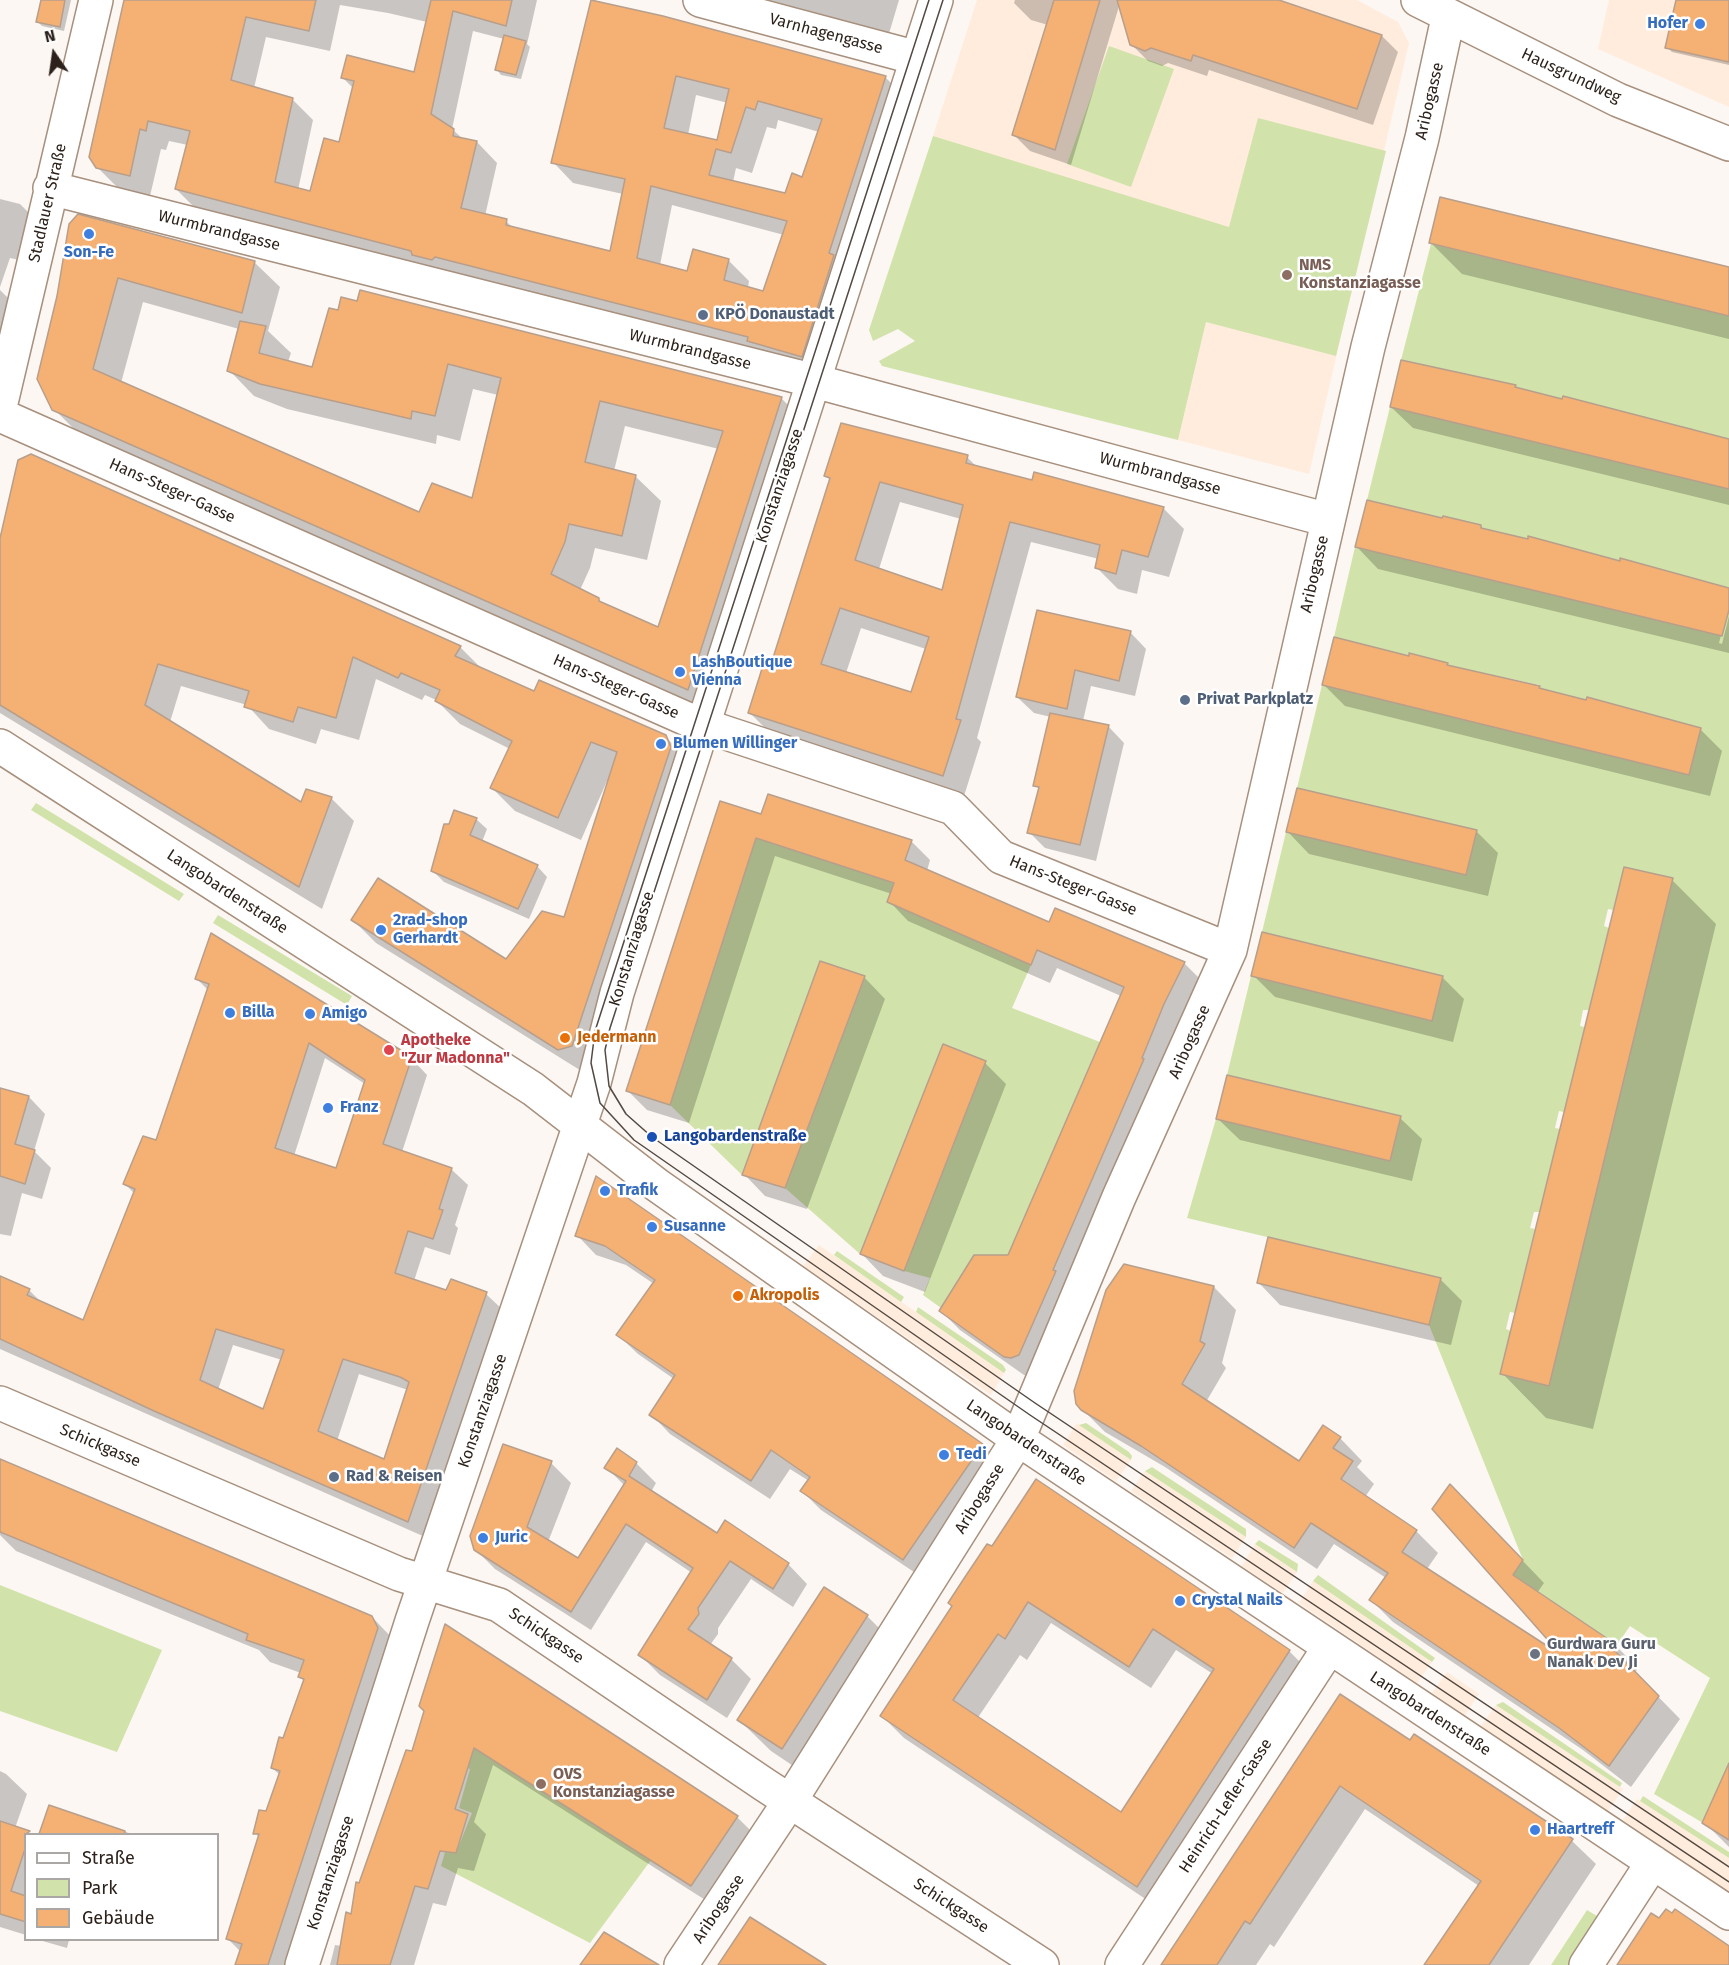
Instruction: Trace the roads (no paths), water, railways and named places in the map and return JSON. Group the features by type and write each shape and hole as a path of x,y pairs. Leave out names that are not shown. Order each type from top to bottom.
{"street":[{"name":"Stadlauer Straße","path":"0,407 96,0"},
{"name":"Varnhagengasse","path":"700,0 917,58"},
{"name":"Konstanziagasse","path":"302,1965 426,1581 597,1074 617,993 936,0"},
{"name":"Hausgrundweg","path":"1418,0 1448,18 1618,100 1729,144"},
{"name":"Aribogasse","path":"681,1965 790,1802 1018,1439 1119,1197 1230,950 1328,520 1448,18"},
{"name":"Wurmbrandgasse","path":"51,188 813,381 1328,520"},
{"name":"Hans-Steger-Gasse","path":"0,415 703,726 953,808 1001,856 1230,950"},
{"name":"Langobardenstraße","path":"0,746 533,1089 657,1185 1018,1439 1729,1913"},
{"name":"Schickgasse","path":"0,1403 399,1574 499,1605 790,1802 1042,1965"},
{"name":"Heinrich-Lefler-Gasse","path":"1122,1965 1329,1648"},
{"path":"1586,1965 1653,1862"}],"tram line":[{"path":"929,0 595,1031 591,1063 600,1103 634,1140 1030,1415 1729,1882"},
{"path":"943,0 610,1028 605,1050 609,1086 626,1114 652,1137 1035,1403 1729,1867"}],"place":[{"name":"Hofer","path":"1700,24"},
{"name":"Son-Fe","path":"89,234"},
{"name":"NMS Konstanziagasse","path":"1287,275"},
{"name":"KPÖ Donaustadt","path":"703,315"},
{"name":"LashBoutique Vienna","path":"680,672"},
{"name":"Privat Parkplatz","path":"1185,700"},
{"name":"Blumen Willinger","path":"661,744"},
{"name":"2rad-shop Gerhardt","path":"381,930"},
{"name":"Billa","path":"230,1013"},
{"name":"Amigo","path":"310,1014"},
{"name":"Jedermann","path":"565,1038"},
{"name":"Apotheke \"Zur Madonna\"","path":"389,1050"},
{"name":"Franz","path":"328,1108"},
{"name":"Langobardenstraße","path":"652,1137"},
{"name":"Trafik","path":"605,1191"},
{"name":"Susanne","path":"652,1227"},
{"name":"Akropolis","path":"738,1296"},
{"name":"Tedi","path":"944,1455"},
{"name":"Rad & Reisen","path":"334,1477"},
{"name":"Juric","path":"483,1538"},
{"name":"Crystal Nails","path":"1180,1601"},
{"name":"Gurdwara Guru Nanak Dev Ji","path":"1535,1654"},
{"name":"OVS Konstanziagasse","path":"541,1784"},
{"name":"Haartreff","path":"1535,1830"}]}
